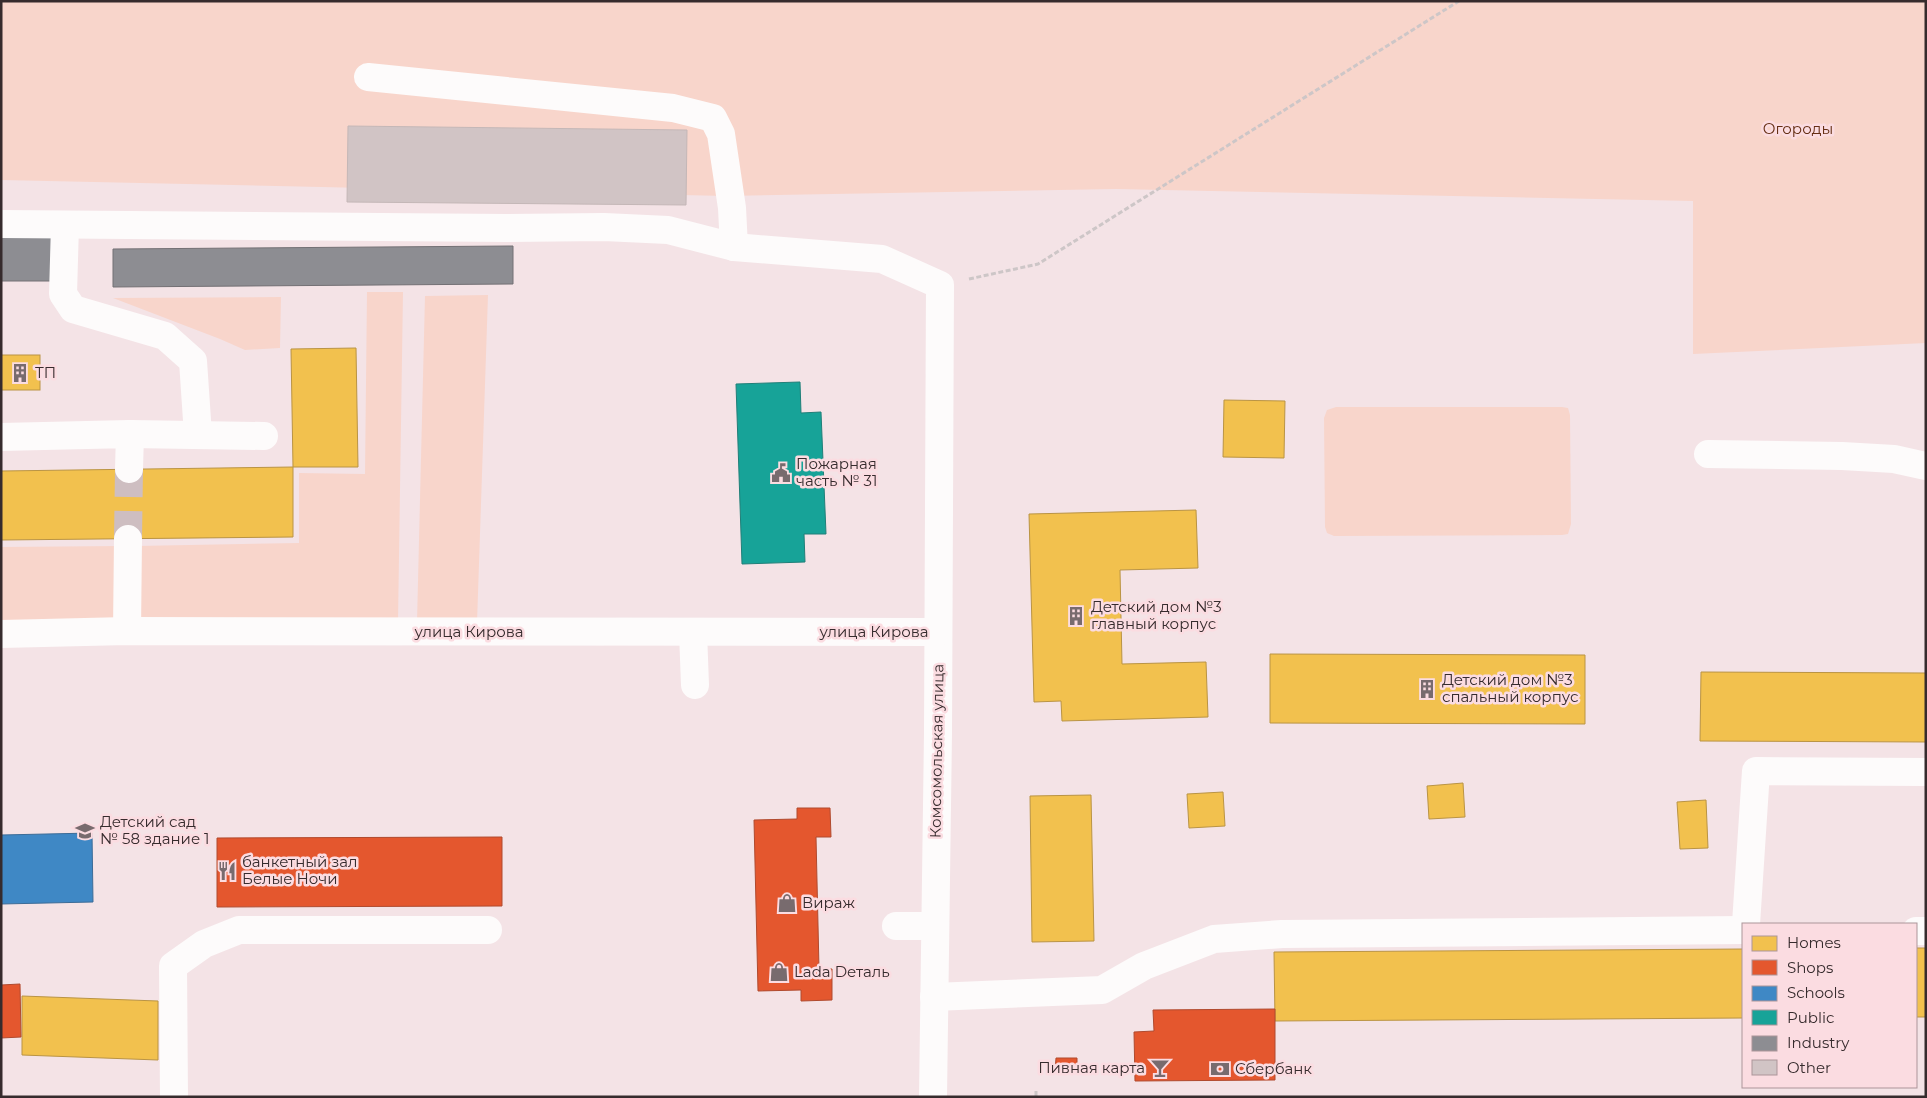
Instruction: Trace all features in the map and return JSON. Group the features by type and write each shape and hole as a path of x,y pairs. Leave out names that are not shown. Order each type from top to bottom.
{"street":[{"path":"368,78 673,108 713,118 721,134 732,208 734,247"},
{"path":"1,224 497,228 604,227 668,230 734,247 882,259 940,285"},
{"path":"65,225 63,294 73,310 165,336 193,361 198,435"},
{"name":"Комсомольская улица","path":"933,1097 940,285"},
{"path":"129,469 130,434"},
{"path":"1,438 130,434 264,436"},
{"path":"1708,454 1842,456 1894,459 1926,466"},
{"path":"127,631 128,539"},
{"name":"улица Кирова","path":"1,634 127,631 938,632"},
{"path":"693,632 695,685"},
{"path":"1746,923 1756,771 1926,772"},
{"path":"896,926 934,926"},
{"path":"174,1097 173,966 204,944 239,930 488,930"},
{"path":"934,997 1102,990 1144,966 1214,939 1282,934 1742,930"}],"path":[{"path":"940,285 1038,264 1459,1"},
{"path":"1036,1091 1036,1097"}],"green space":[{"name":"Огороды","path":"1,1 1926,1 1926,343 1693,354 1693,201 1116,189 727,196 1,180"},
{"path":"367,292 403,292 398,622 133,622 136,546 299,543 299,473 365,474"},
{"path":"488,295 477,623 417,622 425,296"},
{"path":"281,297 280,348 245,350 113,298"},
{"path":"1336,407 1568,408 1570,415 1571,524 1568,534 1334,536 1327,533 1325,527 1324,418 1327,410"},
{"path":"122,546 121,622 1,625 1,547"}],"building: Homes":[{"path":"356,348 358,467 293,467 291,349"},
{"name":"ТП","path":"1,355 40,355 40,390 1,390"},
{"path":"1224,400 1285,401 1284,458 1223,457"},
{"path":"293,467 293,537 1,540 1,471"},
{"name":"Детский дом №3 главный корпус","path":"1196,510 1198,568 1120,570 1122,664 1206,662 1208,717 1062,721 1061,701 1034,702 1029,514"},
{"name":"Детский дом №3 спальный корпус","path":"1270,654 1585,655 1585,724 1270,723"},
{"path":"1701,672 1926,673 1926,742 1700,741"},
{"path":"1463,783 1465,817 1429,819 1427,786"},
{"path":"1223,792 1225,826 1189,828 1187,794"},
{"path":"1091,795 1094,941 1032,942 1030,796"},
{"path":"1706,800 1708,848 1680,849 1677,802"},
{"path":"1917,948 1926,948 1926,1017 1917,1017"},
{"path":"1742,949 1742,1018 1275,1021 1274,952"},
{"path":"22,996 158,1001 158,1060 22,1055"}],"building: Shops":[{"name":"Вираж","path":"797,808 830,808 831,837 816,837 819,969 832,969 832,1000 801,1001 801,990 758,991 754,820 797,819"},
{"path":"502,837 502,906 217,907 217,838"},
{"path":"20,984 21,1037 1,1038 1,985"},
{"path":"1275,1009 1275,1080 1135,1081 1134,1032 1154,1031 1153,1010"},
{"path":"1056,1058 1077,1058 1077,1071 1055,1071"}],"building: Schools":[{"path":"92,833 93,902 1,904 1,835"}],"building: Public":[{"name":"Пожарная часть № 31","path":"800,382 801,413 821,412 826,534 804,534 805,562 742,564 736,384"}],"building: Industry":[{"path":"1,236 55,236 53,281 1,281"},
{"path":"513,246 513,284 113,287 113,249"}],"building: Other":[{"path":"348,126 687,130 686,205 347,202"}],"tunnel":[{"path":"128,539 129,469"}],"place":[{"name":"ТП","path":"20,373"},
{"name":"Пожарная часть № 31","path":"781,473"},
{"name":"Детский дом №3 главный корпус","path":"1076,616"},
{"name":"Детский дом №3 спальный корпус","path":"1427,689"},
{"name":"Детский сад № 58 здание 1","path":"85,831"},
{"name":"банкетный зал Белые Ночи","path":"227,871"},
{"name":"Вираж","path":"787,903"},
{"name":"Lada Dеталь","path":"779,972"},
{"name":"Пивная карта","path":"1160,1068"},
{"name":"Сбербанк","path":"1220,1069"}]}
